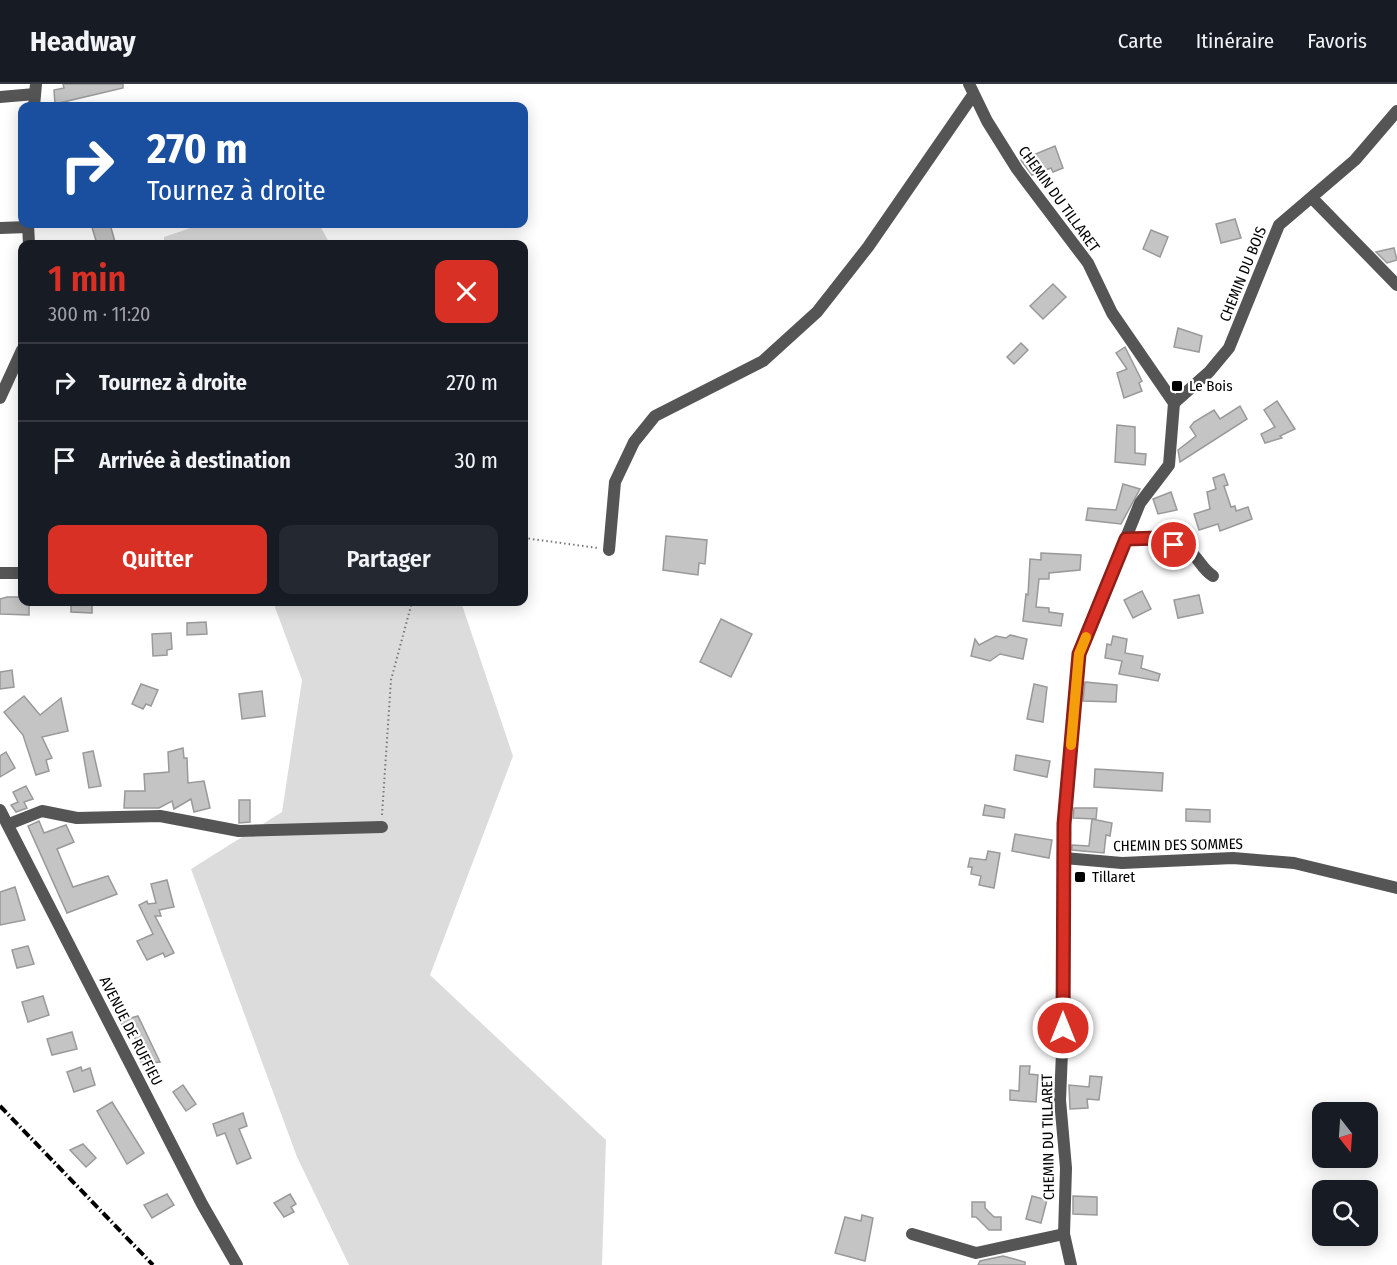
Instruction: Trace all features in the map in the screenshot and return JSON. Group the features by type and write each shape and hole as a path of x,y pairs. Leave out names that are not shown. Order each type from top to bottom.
{"street":[{"name":"CHEMIN DU TILLARET","path":"971,89 1017,169 1088,263 1112,313 1174,404 1168,465 1140,502 1079,654 1064,858 1063,1028 1060,1100 1066,1168 1064,1234 1071,1265"},
{"path":"609,550 615,482 634,442 655,416 763,361 817,312 868,247 971,89"},
{"path":"0,97 35,95"},
{"name":"CHEMIN DU BOIS","path":"1174,404 1209,372 1229,348 1279,225 1313,199 1354,160 1397,111"},
{"path":"1313,199 1397,285"},
{"path":"0,228 18,226"},
{"path":"0,398 18,359"},
{"path":"1126,539 1158,538 1191,552 1202,568 1213,576"},
{"path":"0,573 18,573"},
{"name":"AVENUE DE RUFFIEU","path":"0,810 202,1204 237,1265"},
{"path":"9,824 42,811 77,818 160,816 239,831 382,827"},
{"name":"CHEMIN DES SOMMES","path":"1064,858 1122,863 1233,858 1294,862 1397,888"},
{"path":"912,1234 976,1253 1064,1234"}],"path":[{"path":"528,539 609,550"},
{"path":"382,827 392,680 411,606"}],"shaded area":[{"path":"190,228 321,228 328,240 164,240 164,237"},
{"path":"274,606 462,606 513,756 430,975 606,1140 602,1265 349,1265 297,1157 191,869 282,812 302,680"}],"building":[{"path":"63,84 123,84 123,88 55,102 54,90 64,88"},
{"path":"1055,146 1063,168 1053,172 1051,168 1032,175 1021,160"},
{"path":"1235,219 1241,238 1221,243 1216,224"},
{"path":"92,228 111,228 114,240 96,240"},
{"path":"1151,230 1168,237 1160,257 1143,249"},
{"path":"1394,248 1397,260 1387,263 1376,252"},
{"path":"1053,284 1066,297 1043,319 1030,306"},
{"path":"1178,328 1202,336 1199,352 1174,347"},
{"path":"1021,343 1028,350 1014,364 1007,357"},
{"path":"1125,347 1142,381 1139,383 1142,391 1124,398 1117,373 1127,369 1116,353"},
{"path":"1277,401 1295,429 1280,436 1282,438 1265,443 1261,434 1275,427 1264,410"},
{"path":"1240,406 1247,419 1180,462 1178,450 1196,436 1190,427 1194,422 1214,410 1220,419"},
{"path":"1117,425 1135,427 1135,453 1146,454 1145,465 1115,462"},
{"path":"1224,474 1228,485 1224,486 1231,507 1235,506 1236,511 1248,507 1252,519 1220,531 1218,524 1199,530 1194,514 1210,509 1207,492 1216,489 1213,478"},
{"path":"1123,484 1140,489 1121,524 1086,520 1088,508 1116,510"},
{"path":"1171,492 1177,510 1158,514 1153,499"},
{"path":"666,536 707,540 705,564 699,563 698,575 663,570"},
{"path":"1041,553 1081,555 1080,570 1049,573 1049,579 1039,579 1036,607 1049,608 1049,612 1063,614 1061,626 1023,621 1026,594 1028,595 1030,559 1041,560"},
{"path":"1142,591 1151,609 1133,618 1124,600"},
{"path":"1199,595 1203,613 1178,618 1174,600"},
{"path":"18,597 18,606 29,606 29,615 0,614 0,599"},
{"path":"71,606 92,606 92,613 71,612"},
{"path":"721,619 752,634 731,677 700,662"},
{"path":"206,622 207,634 187,635 187,623"},
{"path":"171,633 172,649 167,650 167,655 153,656 152,634"},
{"path":"1010,635 1027,639 1023,659 1000,654 990,661 971,656 975,639 979,645 996,636 1006,638"},
{"path":"1113,636 1127,639 1125,653 1143,656 1141,668 1160,674 1158,681 1119,674 1122,661 1105,658 1107,644 1111,645"},
{"path":"12,670 14,687 0,689 0,672"},
{"path":"1085,682 1117,685 1116,702 1083,701"},
{"path":"141,684 158,690 151,706 146,704 143,709 132,704"},
{"path":"1034,684 1047,687 1043,722 1027,719"},
{"path":"262,691 265,716 242,719 239,694"},
{"path":"24,696 40,715 61,698 68,731 42,737 52,758 46,760 49,771 36,775 23,735 4,712"},
{"path":"183,748 184,758 187,758 188,783 204,781 210,808 194,812 191,799 174,809 172,801 159,808 124,808 125,791 145,791 144,774 169,772 168,752"},
{"path":"93,751 101,786 89,788 83,753"},
{"path":"6,752 15,768 0,777 0,756"},
{"path":"1016,755 1050,761 1047,777 1014,770"},
{"path":"1095,769 1163,773 1162,791 1094,787"},
{"path":"26,786 33,799 24,802 27,808 16,812 11,805 18,802 13,792"},
{"path":"239,800 250,800 250,822 239,823"},
{"path":"985,805 1005,809 1004,818 983,815"},
{"path":"1074,808 1097,808 1096,819 1073,818"},
{"path":"1186,809 1210,810 1210,822 1186,821"},
{"path":"1092,819 1112,823 1110,836 1106,835 1104,853 1072,850 1072,845 1089,846"},
{"path":"39,821 44,833 66,825 74,842 57,849 73,887 108,876 117,894 67,913 28,826"},
{"path":"1015,834 1052,840 1049,858 1012,851"},
{"path":"988,851 1000,853 994,888 979,885 981,876 971,874 972,867 968,867 970,858 986,860"},
{"path":"167,880 174,907 159,910 161,916 155,916 174,953 165,957 163,953 147,960 137,941 153,934 139,905 147,901 148,904 156,903 151,884"},
{"path":"15,887 25,920 0,925 0,892"},
{"path":"28,946 34,964 17,968 12,950"},
{"path":"43,996 49,1015 28,1022 22,1002"},
{"path":"138,1016 160,1062 142,1064 134,1049 138,1048 134,1035 128,1036 120,1021"},
{"path":"72,1032 77,1049 52,1055 47,1039"},
{"path":"1020,1066 1030,1066 1029,1074 1038,1075 1036,1102 1010,1100 1010,1090 1019,1091"},
{"path":"81,1067 82,1071 90,1068 95,1085 74,1092 67,1072"},
{"path":"1090,1076 1102,1077 1099,1100 1087,1099 1088,1108 1070,1109 1069,1085 1089,1087"},
{"path":"183,1085 196,1104 186,1111 173,1092"},
{"path":"112,1102 144,1153 127,1164 97,1111"},
{"path":"243,1113 247,1126 239,1129 251,1158 237,1164 225,1133 217,1136 213,1124"},
{"path":"83,1144 96,1158 86,1167 70,1150"},
{"path":"167,1194 174,1205 152,1218 144,1205"},
{"path":"290,1194 296,1204 291,1207 294,1212 284,1217 274,1203"},
{"path":"1032,1196 1047,1200 1041,1223 1026,1219"},
{"path":"1073,1196 1097,1197 1097,1215 1073,1214"},
{"path":"972,1202 985,1202 985,1208 994,1217 1001,1217 1001,1230 989,1230 976,1217 972,1217"},
{"path":"862,1215 873,1218 865,1261 835,1253 845,1217 861,1221"},
{"path":"1003,1256 1025,1262 1025,1265 978,1265 980,1261"}],"railway":[{"path":"0,1106 153,1265"}],"slow traffic":[{"path":"1071,745 1079,654 1086,637"}],"place":[{"name":"Le Bois","path":"1177,386"},
{"name":"Tillaret","path":"1080,877"}],"route":[{"path":"1063,1028 1064,824 1079,654 1126,539 1158,538 1174,545"}]}
